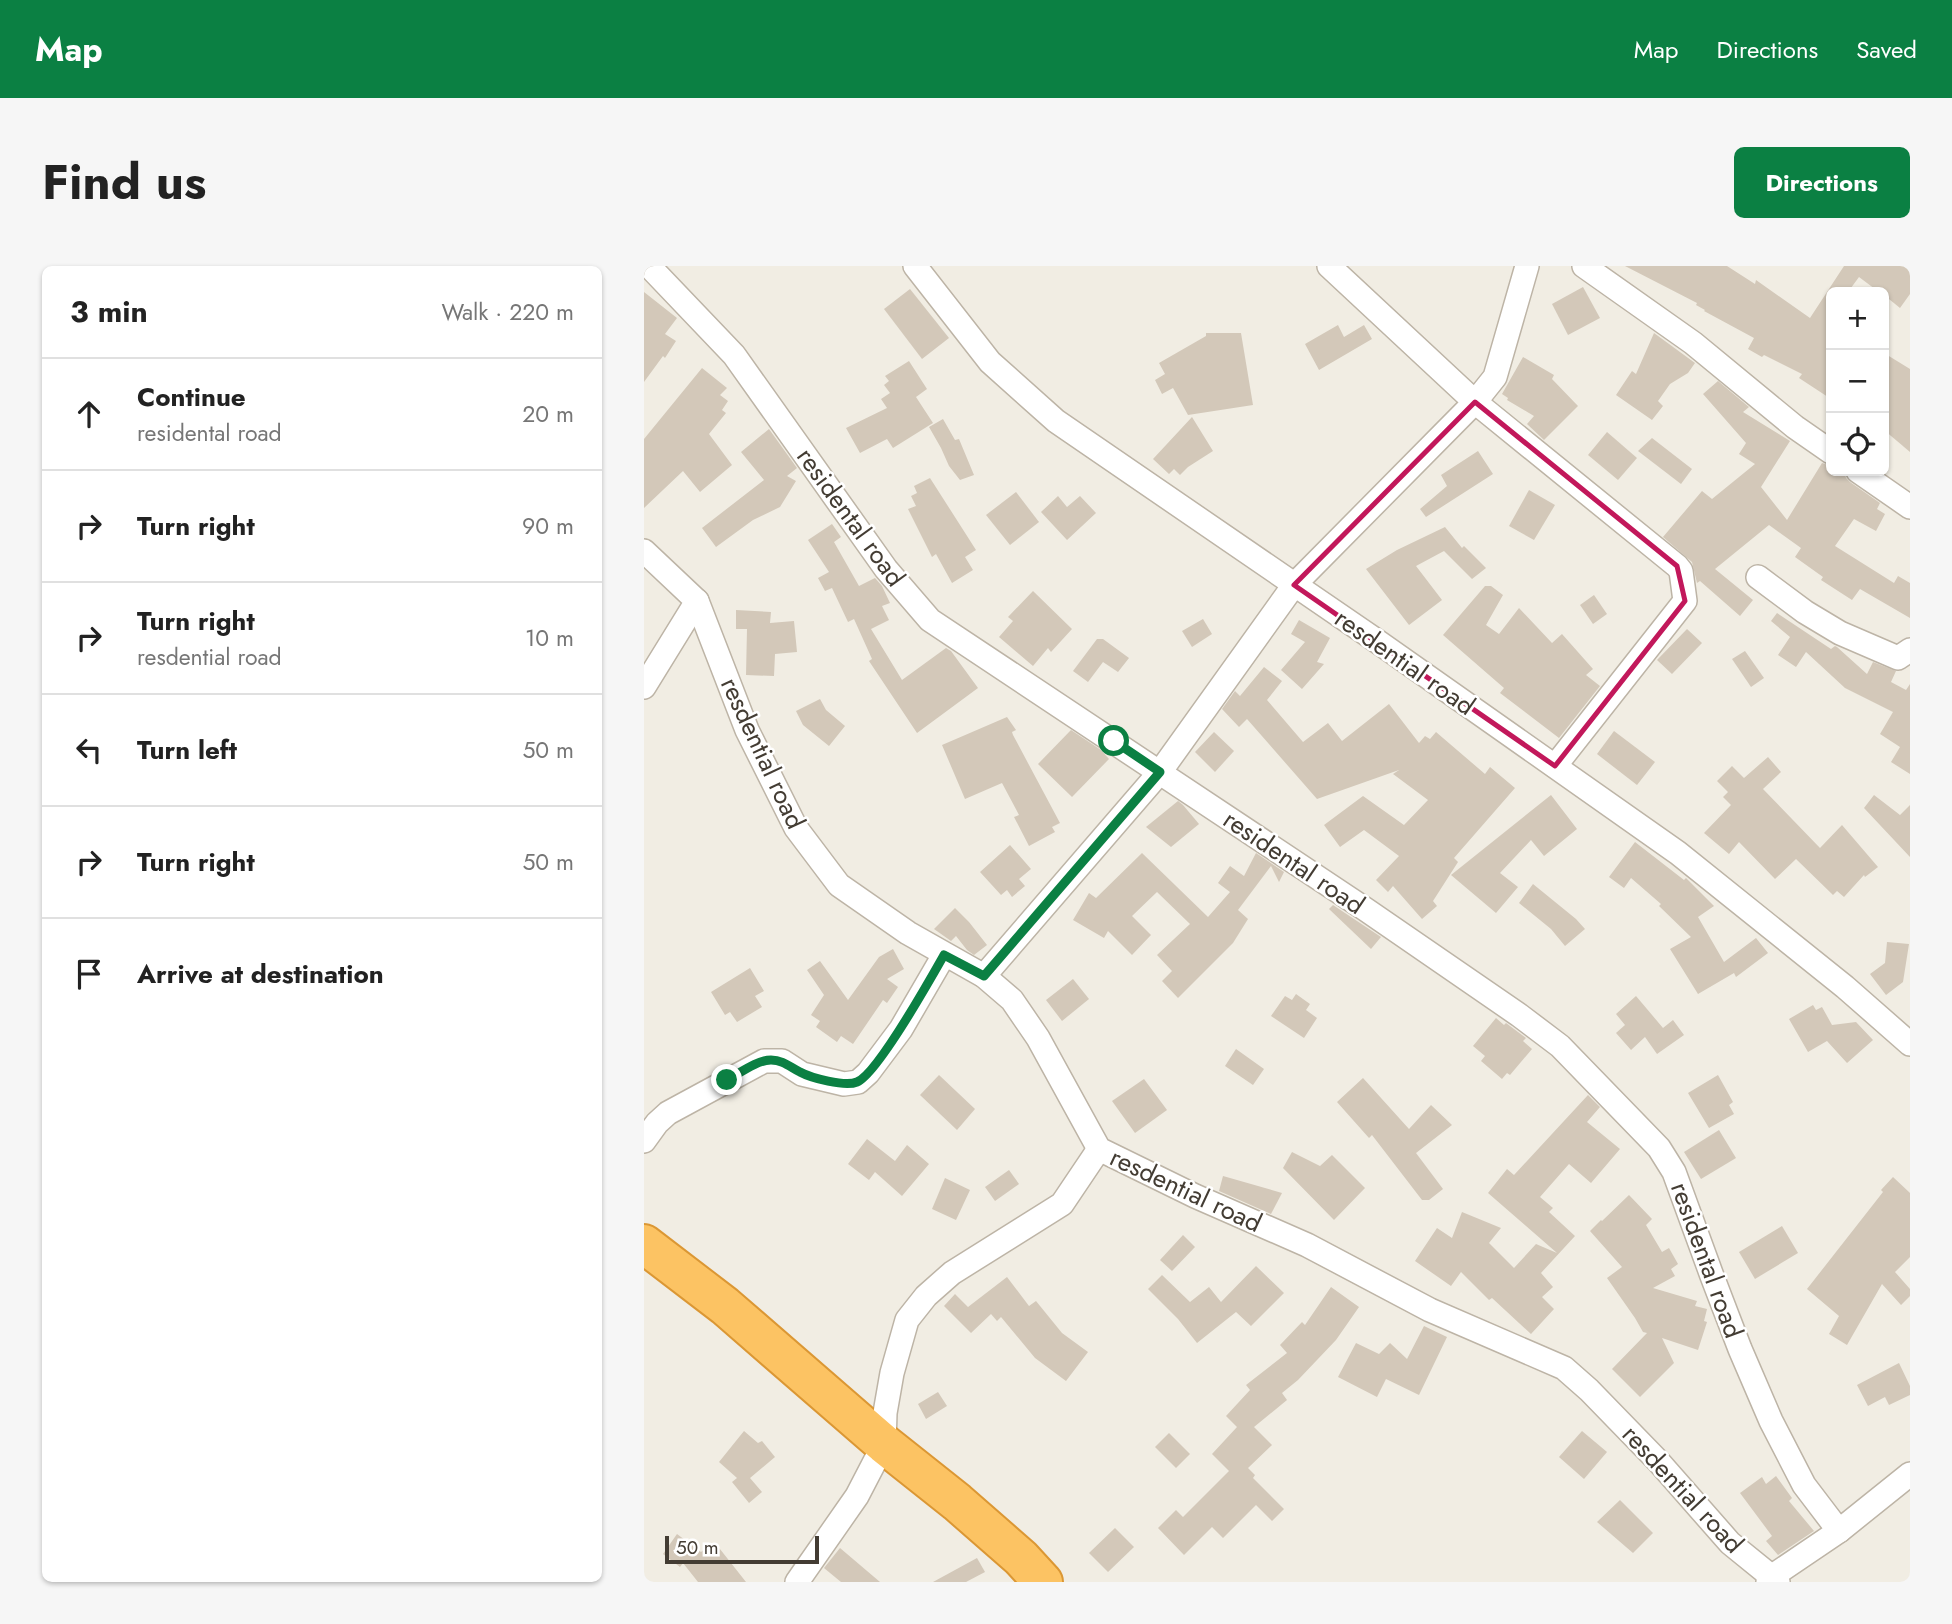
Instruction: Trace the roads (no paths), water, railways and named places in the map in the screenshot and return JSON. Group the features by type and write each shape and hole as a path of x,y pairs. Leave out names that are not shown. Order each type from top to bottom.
{"highway":[{"path":"644,1244 725,1306 884,1444 967,1510 1021,1558 1042,1582"}],"street":[{"name":"residental road","path":"649,266 734,355 886,569 930,620 1365,909 1529,1023 1560,1046 1658,1148 1674,1172 1740,1349 1771,1421 1804,1485 1839,1531"},
{"name":"resdential road","path":"915,266 990,362 1056,421 1374,639 1678,853 1910,1044"},
{"path":"1329,266 1475,402 1681,572 1685,601 1555,766"},
{"path":"984,976 1160,772 1294,585 1475,402 1495,377 1527,266"},
{"path":"1584,266 1693,343 1795,427 1826,449"},
{"path":"1865,476 1910,507"},
{"path":"644,551 696,601 644,687"},
{"path":"1758,577 1805,612 1840,633 1898,658 1910,650"},
{"name":"resdential road","path":"696,601 747,730 796,828 839,885 908,933 984,976 1012,1000 1038,1038 1100,1149 1195,1196 1307,1245 1430,1311 1564,1368 1590,1390 1658,1461 1730,1543 1772,1580 1910,1474"},
{"path":"644,1141 668,1113 764,1061 782,1061 802,1074 844,1084 858,1082 901,1028 944,955"},
{"path":"797,1582 857,1496 884,1444 891,1373 907,1320 926,1296 952,1273 1062,1204 1100,1149"}]}
